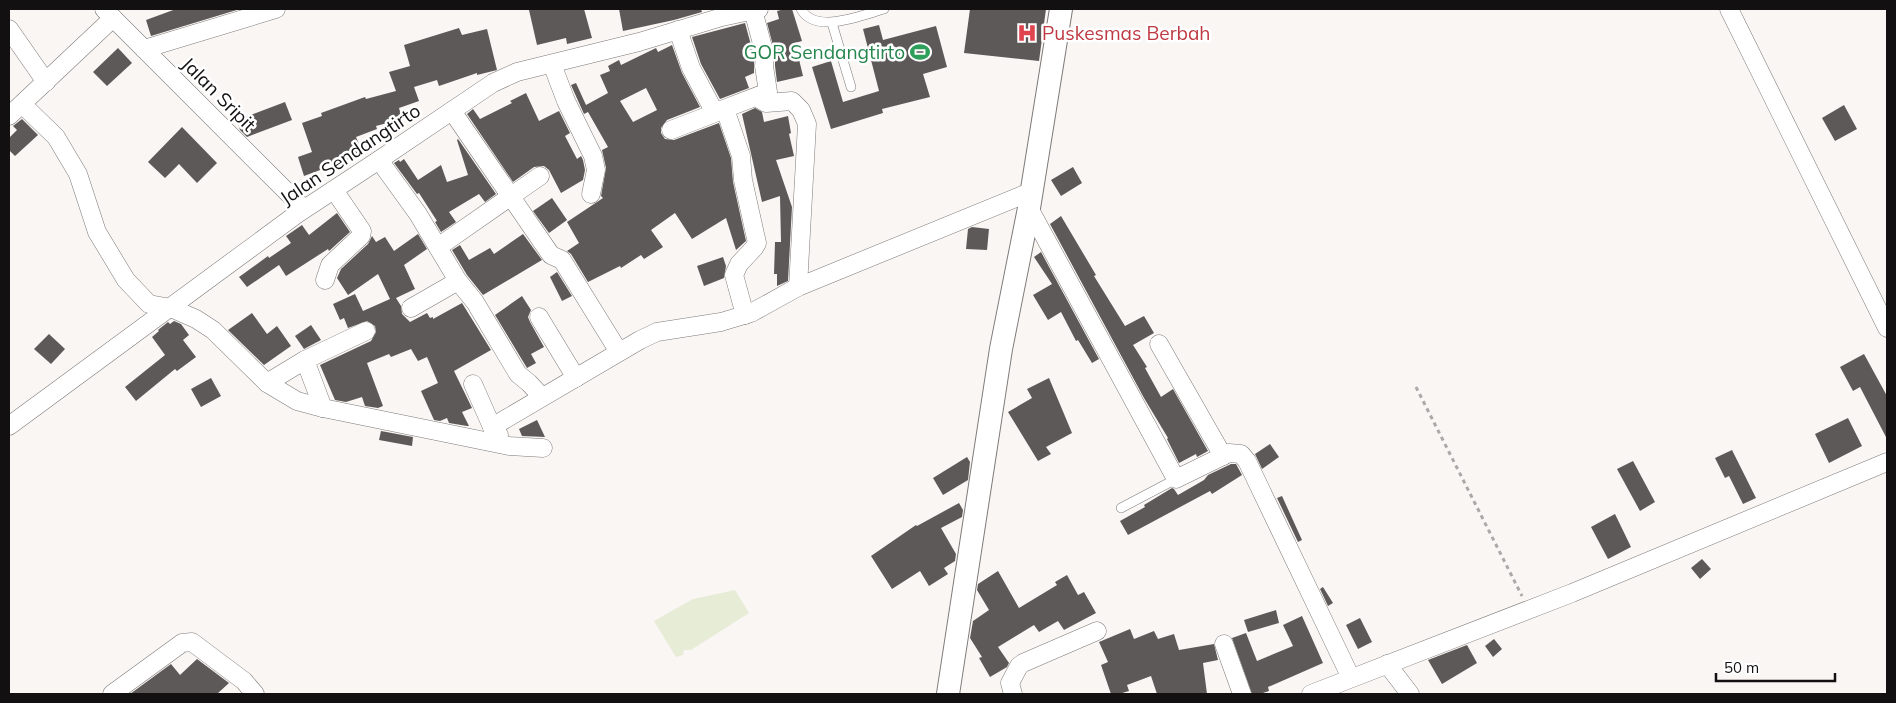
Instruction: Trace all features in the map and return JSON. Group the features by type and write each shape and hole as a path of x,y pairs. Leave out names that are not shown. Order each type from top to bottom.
{"street":[{"path":"144,49 276,9"},
{"path":"671,130 768,92 764,66 765,55 756,9"},
{"name":"Jalan Sendangtirto","path":"9,426 304,210 492,83 517,72 639,42 756,9"},
{"path":"1729,9 1887,328"},
{"path":"948,694 1002,349 1063,10"},
{"path":"9,116 46,82 108,13"},
{"name":"Jalan Sripit","path":"108,13 304,210"},
{"path":"9,29 46,82"},
{"path":"678,30 691,68 720,111 741,156 743,180 757,243 740,264 734,275 745,315"},
{"path":"552,64 566,101 593,156 596,170 591,194"},
{"path":"759,96 766,103 787,101 797,104 805,117 798,287"},
{"path":"22,104 56,137 78,174 96,232 126,280 149,304 171,308 213,330 267,384 297,401 323,408 508,446 543,448"},
{"path":"452,111 551,255 562,260 619,352"},
{"path":"380,160 418,214 458,281 475,302 518,374 542,397"},
{"path":"438,247 540,176"},
{"path":"325,280 330,265 361,236 362,231 334,190"},
{"path":"492,427 619,352 657,332 721,322 745,315 798,287 1030,200"},
{"path":"1030,200 1176,479 1223,456 1236,452 1242,454 1247,461 1351,678"},
{"path":"410,308 458,281"},
{"path":"539,316 576,378"},
{"path":"267,384 305,360 366,331"},
{"path":"1159,344 1223,456"},
{"path":"305,360 323,408"},
{"path":"473,384 492,427 508,446"},
{"path":"1311,694 1529,609 1887,462"},
{"path":"1013,694 1010,682 1018,666 1098,631"},
{"path":"112,694 182,643 192,642 244,681 255,694"},
{"path":"1224,644 1242,694"},
{"path":"1387,664 1410,694"}],"lane":[{"path":"801,9 804,14 820,22 832,23 884,9"},
{"path":"832,23 851,87"},
{"path":"1121,508 1176,479"}],"path":[{"path":"1416,387 1529,609"}],"green space":[{"path":"735,590 749,613 691,650 684,650 683,655 676,657 654,621 693,599"}],"building":[{"path":"176,9 240,9 151,36 146,20"},
{"path":"584,9 592,38 567,44 566,38 537,45 529,10"},
{"path":"619,9 701,9 702,12 623,31"},
{"path":"792,9 802,41 795,43 803,76 777,82 775,53 767,23 779,19 777,11"},
{"path":"970,9 1046,9 1039,61 964,53"},
{"path":"745,23 754,56 754,73 745,77 749,88 720,99 701,64 692,37"},
{"path":"879,25 883,40 936,26 947,67 923,74 930,97 882,109 883,113 831,129 812,67 831,61 843,102 879,91 863,29"},
{"path":"459,28 462,35 487,29 497,70 477,75 477,73 439,86 437,80 414,87 419,101 399,108 402,119 376,126 377,129 356,137 363,154 304,176 298,157 312,152 302,123 322,116 321,113 365,97 366,99 396,91 389,72 410,66 404,45"},
{"path":"672,45 682,73 700,107 667,120 661,128 661,133 665,139 674,140 719,123 731,158 733,182 746,241 736,250 726,218 692,239 675,213 651,230 663,247 644,259 641,255 621,268 620,266 588,282 571,254 567,251 579,243 567,222 603,198 601,196 606,168 602,150 608,147 588,112 584,114 571,85 576,83 586,105 608,93 600,75 610,71 608,66 619,60 621,65 656,48 658,52","holes":["646,88 657,110 633,122 620,101"]},
{"path":"118,48 132,63 107,86 93,72"},
{"path":"526,93 539,121 559,111 570,133 565,136 577,159 581,156 583,160 585,170 583,180 561,193 549,170 544,166 534,167 513,182 467,114 473,109 480,119 512,103 510,101"},
{"path":"285,102 292,120 247,137 240,130 237,120"},
{"path":"1844,105 1857,129 1835,141 1822,118"},
{"path":"755,108 762,112 764,122 788,116 791,133 789,134 794,156 776,160 792,207 788,281 777,286 777,274 774,274 775,242 781,242 780,196 762,202 742,114"},
{"path":"22,119 38,135 15,156 9,150 9,138 17,130 13,126"},
{"path":"182,127 217,163 197,183 179,164 165,178 148,162"},
{"path":"458,139 496,194 485,202 479,194 449,212 456,222 441,232 435,222 437,221 419,193 417,194 394,163 404,159 418,180 441,165 447,182 468,175"},
{"path":"1073,167 1082,183 1061,196 1051,180"},
{"path":"552,198 567,220 549,233 533,211"},
{"path":"337,213 350,232 329,251 328,249 286,276 279,265 247,287 239,277 268,256 269,258 291,243 286,236 302,225 309,235"},
{"path":"1061,216 1096,275 1094,276 1125,326 1144,316 1154,333 1133,345 1147,367 1145,368 1161,397 1173,389 1208,451 1197,457 1196,454 1179,463 1168,438 1144,398 1050,224"},
{"path":"972,227 989,229 987,250 966,249 968,229"},
{"path":"418,234 427,249 404,265 415,289 396,298 401,306 402,314 410,322 427,313 433,319 462,303 491,350 454,371 472,408 462,412 469,426 449,423 447,418 440,421 434,420 421,391 438,383 427,357 418,361 411,349 391,357 389,354 367,363 383,406 378,408 365,406 362,397 346,402 335,400 320,365 371,341 376,332 375,326 367,321 348,328 344,318 340,320 333,304 355,294 363,311 390,299 378,274 348,295 337,278 341,269 368,244 372,236 376,242 385,237 394,251"},
{"path":"523,234 542,260 483,295 467,275 452,250 460,245 469,260 490,248 494,254"},
{"path":"1041,252 1099,359 1092,363 1078,340 1076,341 1061,312 1048,320 1033,295 1052,284 1034,257"},
{"path":"723,257 726,266 724,278 704,286 697,266"},
{"path":"557,272 572,296 562,301 550,277"},
{"path":"522,296 531,310 528,317 530,322 544,347 531,354 536,363 527,368 495,315"},
{"path":"252,313 267,334 277,326 291,346 264,365 228,330"},
{"path":"174,321 181,324 189,335 183,340 196,357 177,371 175,369 136,401 125,387 165,355 152,337 168,322 170,324"},
{"path":"311,325 321,340 304,349 295,336"},
{"path":"49,334 65,349 51,364 34,349"},
{"path":"1864,354 1887,396 1887,439 1860,387 1853,391 1840,367"},
{"path":"211,378 221,396 201,407 191,389"},
{"path":"1049,378 1072,433 1046,447 1051,454 1038,461 1008,412 1032,398 1027,389"},
{"path":"1848,418 1862,446 1829,463 1815,434"},
{"path":"537,420 545,437 522,436 519,429"},
{"path":"381,431 413,437 412,446 379,440"},
{"path":"1270,444 1279,457 1262,469 1255,454"},
{"path":"1732,450 1756,498 1743,504 1729,476 1725,478 1715,458"},
{"path":"967,457 970,462 968,480 943,495 933,478"},
{"path":"1633,461 1655,502 1640,511 1617,469"},
{"path":"1231,464 1236,464 1242,475 1212,494 1210,491 1128,535 1120,521 1145,507 1144,505 1172,488 1178,495 1204,480 1208,475"},
{"path":"1282,496 1302,540 1298,542 1277,498"},
{"path":"959,503 963,510 962,517 941,528 956,554 955,561 944,568 948,574 929,586 920,571 892,589 871,556 916,525"},
{"path":"1615,514 1631,547 1608,559 1591,527"},
{"path":"1702,559 1711,569 1700,579 1691,568"},
{"path":"998,571 1019,608 1057,585 1055,582 1067,575 1078,595 1084,592 1096,613 1064,630 1058,621 1039,632 1034,625 998,647 1009,663 1007,667 990,677 979,658 982,657 970,638 973,621 989,610 977,590 978,584"},
{"path":"1323,587 1333,603 1328,606 1320,589"},
{"path":"1276,610 1279,623 1248,632 1244,620"},
{"path":"1302,616 1323,663 1268,687 1269,691 1252,694 1232,638 1246,633 1257,661 1293,646 1283,625"},
{"path":"1360,618 1372,642 1358,649 1346,625"},
{"path":"1130,629 1134,639 1154,631 1158,639 1174,634 1179,650 1214,644 1218,660 1203,663 1207,694 1157,694 1151,676 1127,685 1129,691 1111,694 1101,665 1108,662 1099,642"},
{"path":"1494,639 1502,649 1493,657 1485,646"},
{"path":"1467,645 1477,663 1442,684 1428,660"},
{"path":"197,659 229,683 217,694 130,694 171,664 180,675"}],"place":[{"name":"Puskesmas Berbah","path":"1027,33"},
{"name":"GOR Sendangtirto","path":"920,52"}]}
